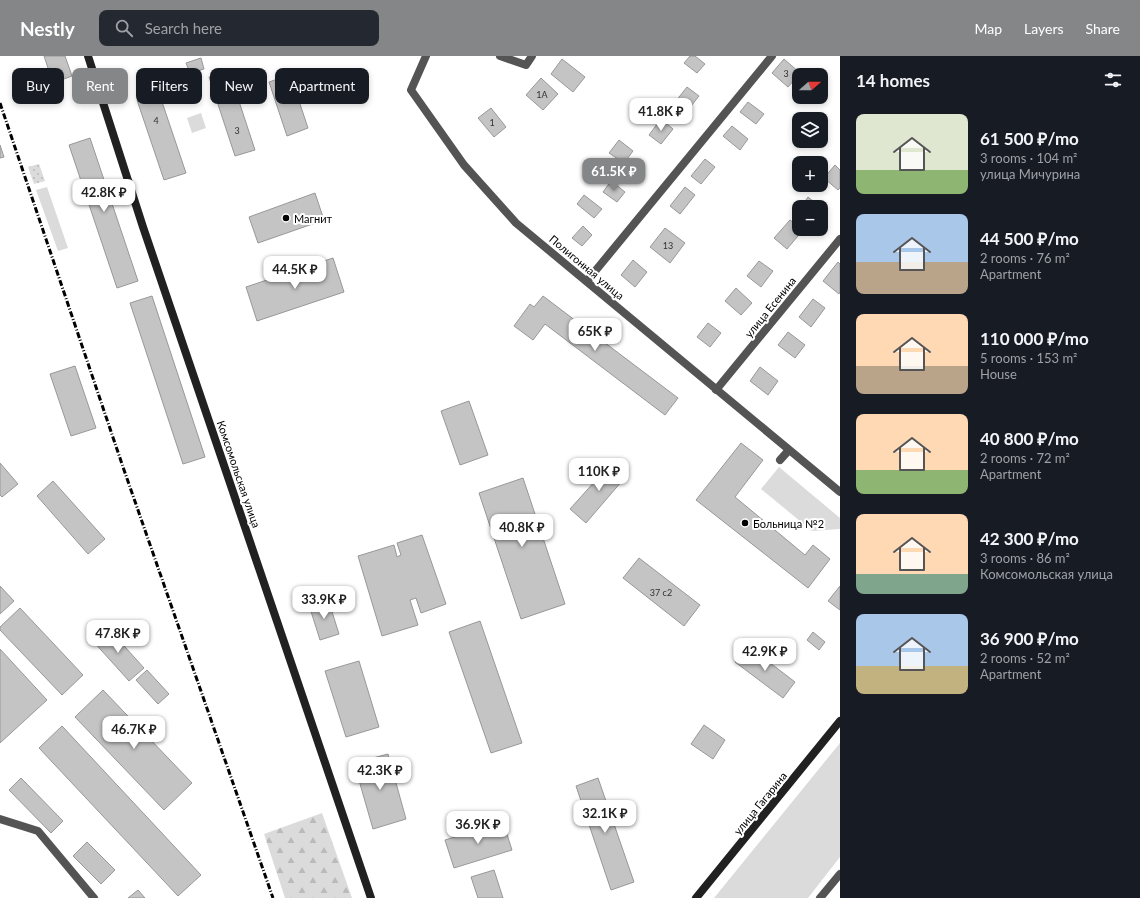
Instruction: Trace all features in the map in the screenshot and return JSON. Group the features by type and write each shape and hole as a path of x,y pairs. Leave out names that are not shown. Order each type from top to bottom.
{"street":[{"name":"Комсомольская улица","path":"88,56 163,286 371,898"},
{"name":"Полигонная улица","path":"426,56 411,90 464,165 516,223 840,492"},
{"path":"500,56 526,65 532,56"},
{"path":"587,281 772,56"},
{"name":"улица Есенина","path":"716,390 840,239"},
{"path":"780,460 789,450"},
{"name":"улица Гагарина","path":"696,898 840,721"},
{"path":"0,819 38,831 94,898"},
{"path":"820,898 840,874"}],"green space":[{"path":"201,113 206,128 192,133 187,118"},
{"path":"39,164 45,181 34,184 28,167"},
{"path":"47,187 68,248 58,251 36,190"},
{"path":"779,467 840,518 840,529 812,531 761,489"},
{"path":"840,743 840,857 808,898 714,898"},
{"path":"322,813 352,898 285,898 264,834"}],"building":[{"path":"44,56 65,56 72,76 64,79 64,68 48,68"},
{"path":"690,56 695,56 705,64 697,73 684,63"},
{"path":"201,58 204,69 188,68 186,63"},
{"path":"562,59 585,77 573,92 551,74"},
{"path":"784,59 794,68 792,68 792,82 788,87 772,73"},
{"path":"541,78 558,94 543,110 526,95"},
{"path":"275,80 275,100 269,82"},
{"path":"687,87 699,96 684,115 672,106"},
{"path":"748,102 764,114 756,124 740,112"},
{"path":"138,104 163,104 186,173 164,180"},
{"path":"218,104 240,104 255,150 235,156"},
{"path":"276,104 300,104 308,128 287,136"},
{"path":"491,108 506,127 494,137 478,118"},
{"path":"661,119 673,129 661,144 649,135"},
{"path":"732,126 748,139 740,150 723,136"},
{"path":"90,138 138,281 117,288 69,145"},
{"path":"619,140 633,151 624,163 609,153"},
{"path":"0,145 4,157 0,158"},
{"path":"705,159 715,167 701,184 691,176"},
{"path":"835,165 840,170 840,188 838,190 828,181 828,173"},
{"path":"611,181 625,192 617,202 603,192"},
{"path":"685,187 695,195 680,214 670,206"},
{"name":"Магнит","path":"315,193 324,220 258,243 249,217"},
{"path":"584,195 602,209 594,218 577,204"},
{"path":"790,220 792,222 792,236 798,236 787,249 774,238"},
{"path":"583,226 592,235 582,246 572,238"},
{"path":"665,228 685,243 670,263 650,247"},
{"path":"333,258 344,292 257,321 246,287"},
{"path":"633,260 647,272 635,287 621,275"},
{"path":"759,261 773,271 761,287 747,276"},
{"path":"838,262 840,264 839,294 823,281"},
{"path":"736,288 752,303 741,315 725,301"},
{"path":"152,296 205,457 183,464 130,303"},
{"path":"543,296 678,398 665,415 545,324 533,340 514,326 530,304 534,307"},
{"path":"813,299 825,308 811,327 799,317"},
{"path":"708,323 721,333 710,347 697,337"},
{"path":"788,332 805,345 795,358 778,345"},
{"path":"75,366 96,428 71,436 50,374"},
{"path":"760,367 778,381 768,395 750,381"},
{"path":"469,401 488,455 460,465 441,411"},
{"name":"Больница №2","path":"741,443 763,460 735,497 805,555 813,545 830,559 808,588 696,500"},
{"path":"613,461 628,474 586,523 570,509"},
{"path":"0,463 18,484 2,497 0,495"},
{"path":"523,478 565,604 521,619 479,493"},
{"path":"53,481 105,539 88,554 37,496"},
{"path":"422,535 446,604 421,613 416,598 410,600 418,625 382,636 358,556 394,545 397,557 401,555 397,543"},
{"path":"639,558 700,605 684,626 623,578"},
{"path":"0,586 14,601 0,614"},
{"path":"840,586 840,610 828,601"},
{"path":"328,599 339,634 320,640 309,605"},
{"path":"20,608 83,675 62,695 0,630 0,627"},
{"path":"480,621 522,743 491,753 449,632"},
{"path":"107,627 144,668 129,681 92,640"},
{"path":"813,632 825,642 819,650 807,640"},
{"path":"748,646 795,682 783,698 735,662"},
{"path":"0,649 47,700 0,743"},
{"path":"359,661 379,727 346,737 325,671"},
{"path":"147,670 169,694 158,704 136,680"},
{"path":"103,690 192,783 164,810 75,717"},
{"path":"704,725 725,740 713,759 691,744"},
{"path":"62,726 201,875 178,896 39,748"},
{"path":"388,754 406,819 373,829 354,763"},
{"path":"21,778 63,821 51,833 9,790"},
{"path":"598,778 634,882 611,890 576,786"},
{"path":"503,822 512,850 454,868 445,840"},
{"path":"87,842 115,870 101,884 73,856"},
{"path":"494,870 503,898 478,898 471,877"},
{"path":"138,890 145,898 128,898"}],"railway":[{"path":"0,103 123,467 273,898"}],"place":[{"name":"Магнит","path":"286,218"},
{"name":"Больница №2","path":"745,523"}]}
